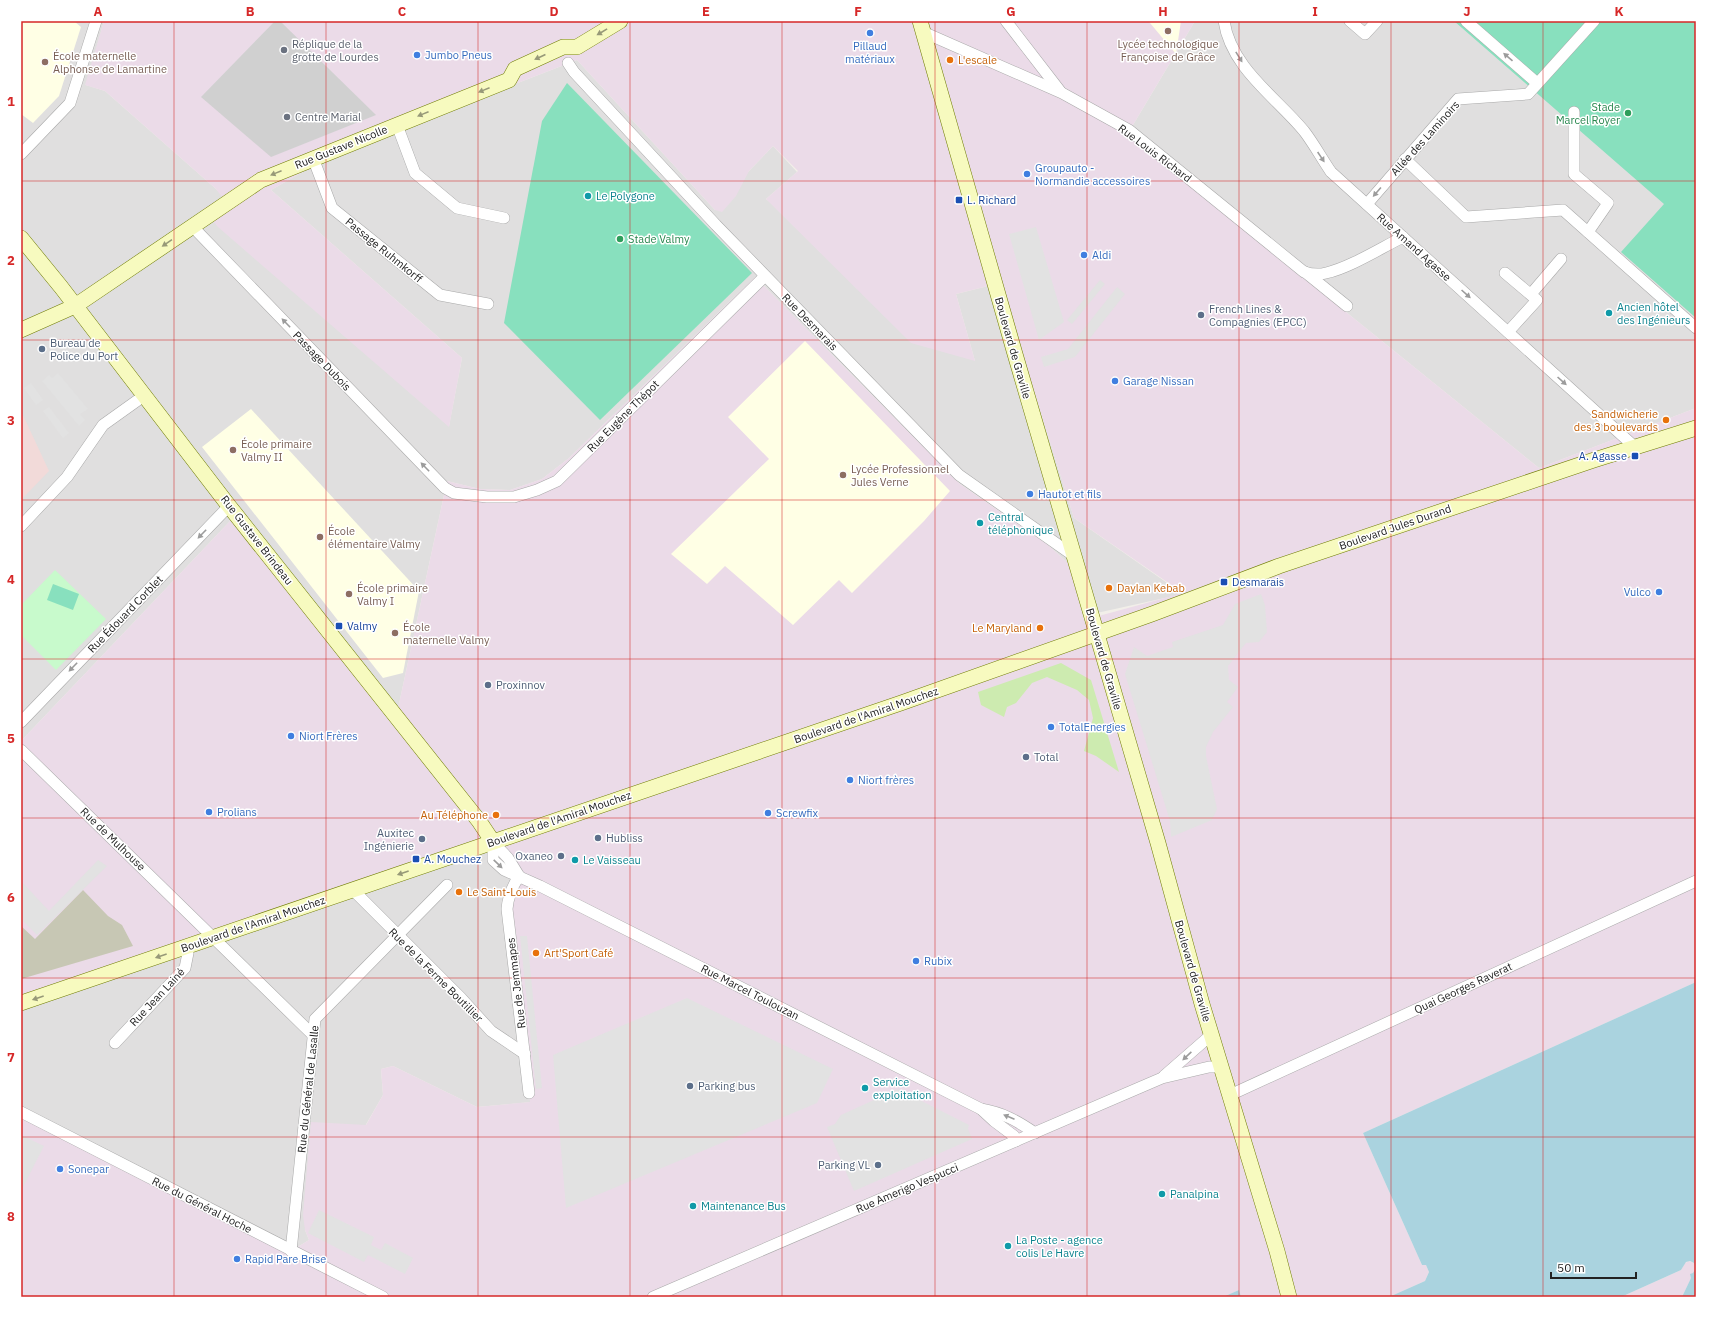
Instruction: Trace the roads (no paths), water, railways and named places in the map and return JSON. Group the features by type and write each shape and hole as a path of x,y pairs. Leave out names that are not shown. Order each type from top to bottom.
{"street":[{"path":"21,154 70,102 96,21"},
{"name":"Rue Gustave Nicolle","path":"21,330 75,306 261,180 509,80 515,69 563,47 581,45 620,21"},
{"path":"1006,21 1062,93"},
{"name":"Rue Amand Agasse","path":"1224,21 1231,43 1250,74 1304,132 1331,172 1636,448"},
{"path":"1350,21 1365,34 1377,21"},
{"path":"1466,21 1537,83"},
{"name":"Allée des Laminoirs","path":"1367,204 1458,99 1528,94 1594,21"},
{"name":"Rue Louis Richard","path":"921,26 1062,93 1129,130 1347,306"},
{"name":"Boulevard de Graville","path":"921,26 1097,633 1211,1034 1277,1251 1289,1297"},
{"name":"Rue Desmarais","path":"568,63 574,72 765,276 959,475 1074,556"},
{"path":"1574,112 1574,174 1608,203 1588,232"},
{"path":"396,125 415,173 457,208 504,218"},
{"name":"Passage Ruhmkorff","path":"313,158 332,208 440,296 488,304"},
{"path":"1405,159 1466,217 1563,210 1696,328"},
{"name":"Passage Dubois","path":"192,226 445,488 454,493"},
{"path":"1304,272 1313,274 1325,273 1339,269 1403,237"},
{"name":"Rue Gustave Brindeau","path":"21,238 145,395 229,506 479,821 493,842"},
{"path":"1530,294 1561,259"},
{"path":"1505,273 1537,300 1508,332"},
{"name":"Rue Eugène Thépot","path":"454,493 487,497 514,497 537,490 557,481 765,276"},
{"path":"21,526 67,477 103,425 145,395"},
{"name":"Boulevard Jules Durand","path":"1097,633 1280,566 1594,460 1696,428"},
{"name":"Rue Édouard Corblet","path":"21,722 229,506"},
{"name":"Boulevard de l'Amiral Mouchez","path":"21,1004 187,947 209,933 353,890 901,703 1097,633"},
{"name":"Rue de Mulhouse","path":"21,750 313,1035"},
{"path":"493,842 508,858 518,876"},
{"name":"Rue de Jemmapes","path":"518,876 512,886 508,898 507,909 529,1093"},
{"name":"Rue Marcel Toulouzan","path":"518,876 918,1076 980,1109 1014,1136 1016,1141"},
{"name":"Quai Georges Raverat","path":"1230,1095 1696,881"},
{"name":"Rue du Général de Lasalle","path":"291,1251 314,1019 447,885"},
{"name":"Rue de la Ferme Boutillier","path":"353,890 397,936 461,998 491,1031 525,1054"},
{"name":"Rue Jean Lainé","path":"114,1043 185,968 188,953 187,947"},
{"name":"Rue Amerigo Vespucci","path":"1162,1078 1211,1034"},
{"name":"Rue Amerigo Vespucci","path":"653,1297 1162,1078 1209,1067 1221,1067"},
{"name":"Rue Marcel Toulouzan","path":"980,1109 997,1112 1015,1119 1035,1133"},
{"name":"Rue du Général Hoche","path":"21,1112 383,1297"}],"water":[{"path":"1696,982 1696,1268 1694,1263 1690,1261 1686,1262 1681,1270 1621,1297 1389,1297 1425,1281 1429,1272 1426,1265 1422,1265 1363,1133"},
{"path":"1696,1268 1696,1297 1682,1297 1691,1278 1690,1274 1693,1273"},
{"path":"1239,1290 1241,1297 1223,1297"}],"place":[{"name":"Lycée technologique Françoise de Grâce","path":"1168,31"},
{"name":"Pillaud matériaux","path":"870,33"},
{"name":"Réplique de la grotte de Lourdes","path":"284,50"},
{"name":"Jumbo Pneus","path":"417,55"},
{"name":"L'escale","path":"950,60"},
{"name":"École maternelle Alphonse de Lamartine","path":"45,62"},
{"name":"Stade Marcel Royer","path":"1628,113"},
{"name":"Centre Marial","path":"287,117"},
{"name":"Groupauto - Normandie accessoires","path":"1027,174"},
{"name":"Le Polygone","path":"588,196"},
{"name":"L. Richard","path":"959,200"},
{"name":"Stade Valmy","path":"620,239"},
{"name":"Aldi","path":"1084,255"},
{"name":"Ancien hôtel des Ingénieurs","path":"1609,313"},
{"name":"French Lines & Compagnies (EPCC)","path":"1201,315"},
{"name":"Bureau de Police du Port","path":"42,349"},
{"name":"Garage Nissan","path":"1115,381"},
{"name":"Sandwicherie des 3 boulevards","path":"1666,420"},
{"name":"École primaire Valmy II","path":"233,450"},
{"name":"A. Agasse","path":"1635,456"},
{"name":"Lycée Professionnel Jules Verne","path":"843,475"},
{"name":"Hautot et fils","path":"1030,494"},
{"name":"Central téléphonique","path":"980,523"},
{"name":"École élémentaire Valmy","path":"320,537"},
{"name":"Desmarais","path":"1224,582"},
{"name":"Daylan Kebab","path":"1109,588"},
{"name":"Vulco","path":"1659,592"},
{"name":"École primaire Valmy I","path":"349,594"},
{"name":"Valmy","path":"339,626"},
{"name":"Le Maryland","path":"1040,628"},
{"name":"École maternelle Valmy","path":"395,633"},
{"name":"Proxinnov","path":"488,685"},
{"name":"TotalEnergies","path":"1051,727"},
{"name":"Niort Frères","path":"291,736"},
{"name":"Total","path":"1026,757"},
{"name":"Niort frères","path":"850,780"},
{"name":"Prolians","path":"209,812"},
{"name":"Screwfix","path":"768,813"},
{"name":"Au Téléphone","path":"496,815"},
{"name":"Hubliss","path":"598,838"},
{"name":"Auxitec Ingénierie","path":"422,839"},
{"name":"Oxaneo","path":"561,856"},
{"name":"A. Mouchez","path":"416,859"},
{"name":"Le Vaisseau","path":"575,860"},
{"name":"Le Saint-Louis","path":"459,892"},
{"name":"Art'Sport Café","path":"536,953"},
{"name":"Rubix","path":"916,961"},
{"name":"Parking bus","path":"690,1086"},
{"name":"Service exploitation","path":"865,1088"},
{"name":"Parking VL","path":"878,1165"},
{"name":"Sonepar","path":"60,1169"},
{"name":"Panalpina","path":"1162,1194"},
{"name":"Maintenance Bus","path":"693,1206"},
{"name":"La Poste - agence colis Le Havre","path":"1008,1246"},
{"name":"Rapid Pare Brise","path":"237,1259"}]}
